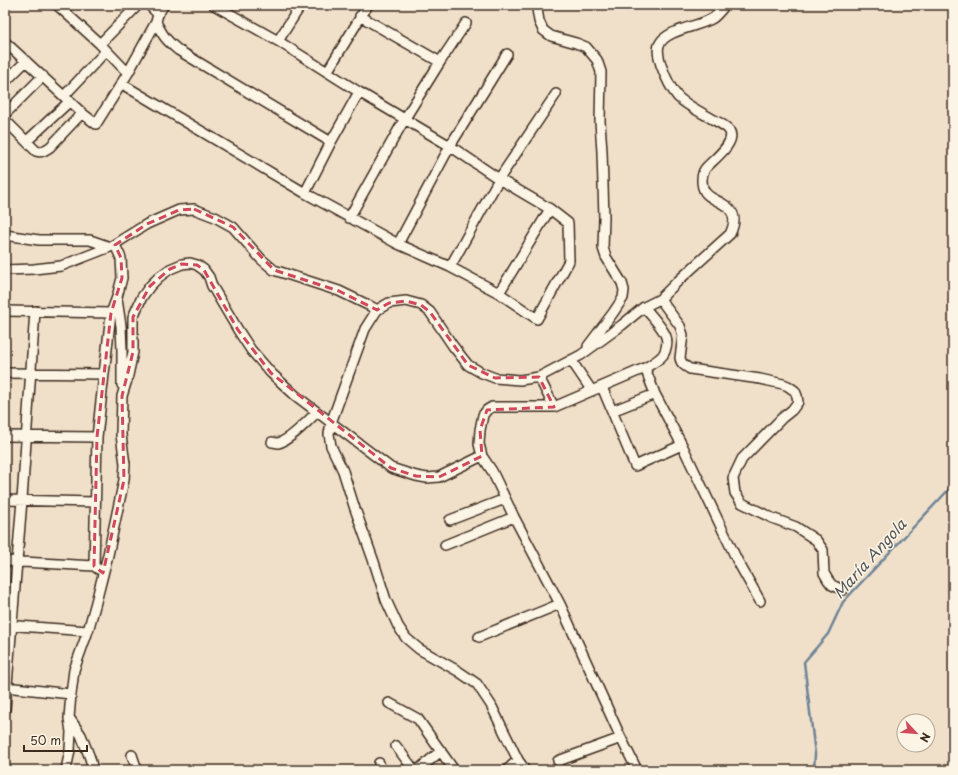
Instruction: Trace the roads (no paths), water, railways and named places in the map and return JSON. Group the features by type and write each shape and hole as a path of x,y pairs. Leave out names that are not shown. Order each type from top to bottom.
{"street":[{"path":"57,5 103,47 128,73"},
{"path":"27,141 67,98 103,47 138,5"},
{"path":"149,5 157,18 162,34 168,42 178,50 331,142"},
{"path":"5,42 82,113 96,124 128,73 164,5"},
{"path":"127,88 305,193 398,244 450,267 499,293 537,319 568,261 568,223 550,209 499,179 450,146 404,120 327,72 230,9 214,5"},
{"path":"278,41 301,5"},
{"path":"327,72 368,5"},
{"path":"537,5 539,21 543,30 551,36 576,42 586,47 598,60 601,72 600,121 604,218 603,248 606,257 624,290 623,298 581,355"},
{"path":"525,770 518,760 491,705 477,684 458,671 419,649 406,638 398,626 386,600 343,471 331,446 329,434 331,423 365,329 377,310 389,303 406,301 421,305 430,312 468,365 482,373 502,379 520,380 539,378 581,355 644,307 660,298 730,234 734,227 732,212 725,205 708,196 702,181 702,176 704,170 726,147 730,138 730,133 728,129 721,124 679,98 663,70 658,55 660,43 665,38 680,30 712,19 725,5"},
{"path":"360,16 440,62"},
{"path":"350,218 404,120 466,23"},
{"path":"398,244 450,146 507,54"},
{"path":"5,82 26,61"},
{"path":"5,114 43,76"},
{"path":"305,193 359,92"},
{"path":"450,267 499,179 556,94"},
{"path":"5,120 36,150 40,152 45,151 50,147 82,113"},
{"path":"5,270 61,266 113,246 147,224 179,210 194,209 215,217 233,227 261,260 274,270 339,291 377,310"},
{"path":"499,293 550,209"},
{"path":"5,235 39,240 90,240 113,246 121,258 122,278 111,313 97,437 94,566"},
{"path":"122,396 133,352 133,317 142,297 150,286 170,269 182,264 197,264 209,277 212,286 251,350 271,373 296,396 391,468 416,476 427,478 439,477 482,456"},
{"path":"59,770 61,767 66,767 70,750 71,732 69,718 74,670 88,631 124,480 125,464 121,435 122,350 117,297"},
{"path":"660,298 680,326 683,335 680,358 681,362 686,367 690,369 760,379 783,384 795,391 798,402 792,410 782,418 742,459 733,478 735,493 742,503 747,506 796,527 816,540 823,550 824,573 832,585 843,590"},
{"path":"637,770 560,604 514,517 492,471 482,456 479,444 483,415 492,407 554,407 645,368 657,360 663,355 665,350 666,337 644,307"},
{"path":"5,310 111,313"},
{"path":"5,709 8,625 17,562 35,311"},
{"path":"613,313 622,325"},
{"path":"571,360 592,390"},
{"path":"645,368 655,394 682,445 737,560 760,602"},
{"path":"5,373 104,374"},
{"path":"539,378 554,407"},
{"path":"602,386 635,466 682,445"},
{"path":"612,411 655,394"},
{"path":"272,442 279,443 285,440 317,412"},
{"path":"5,436 97,437"},
{"path":"450,520 505,499"},
{"path":"5,500 95,502"},
{"path":"445,545 514,517"},
{"path":"5,562 94,566 103,573"},
{"path":"479,636 560,604"},
{"path":"8,625 88,631"},
{"path":"6,687 71,694"},
{"path":"388,702 418,719 454,770"},
{"path":"69,718 81,735 93,770"},
{"path":"558,761 621,738"},
{"path":"396,746 414,770"},
{"path":"418,770 441,752"},
{"path":"132,754 137,770"},
{"path":"507,770 518,760"}],"waterway":[{"name":"María Angola","path":"814,770 815,754 804,662 828,634 843,602 953,485"}]}
